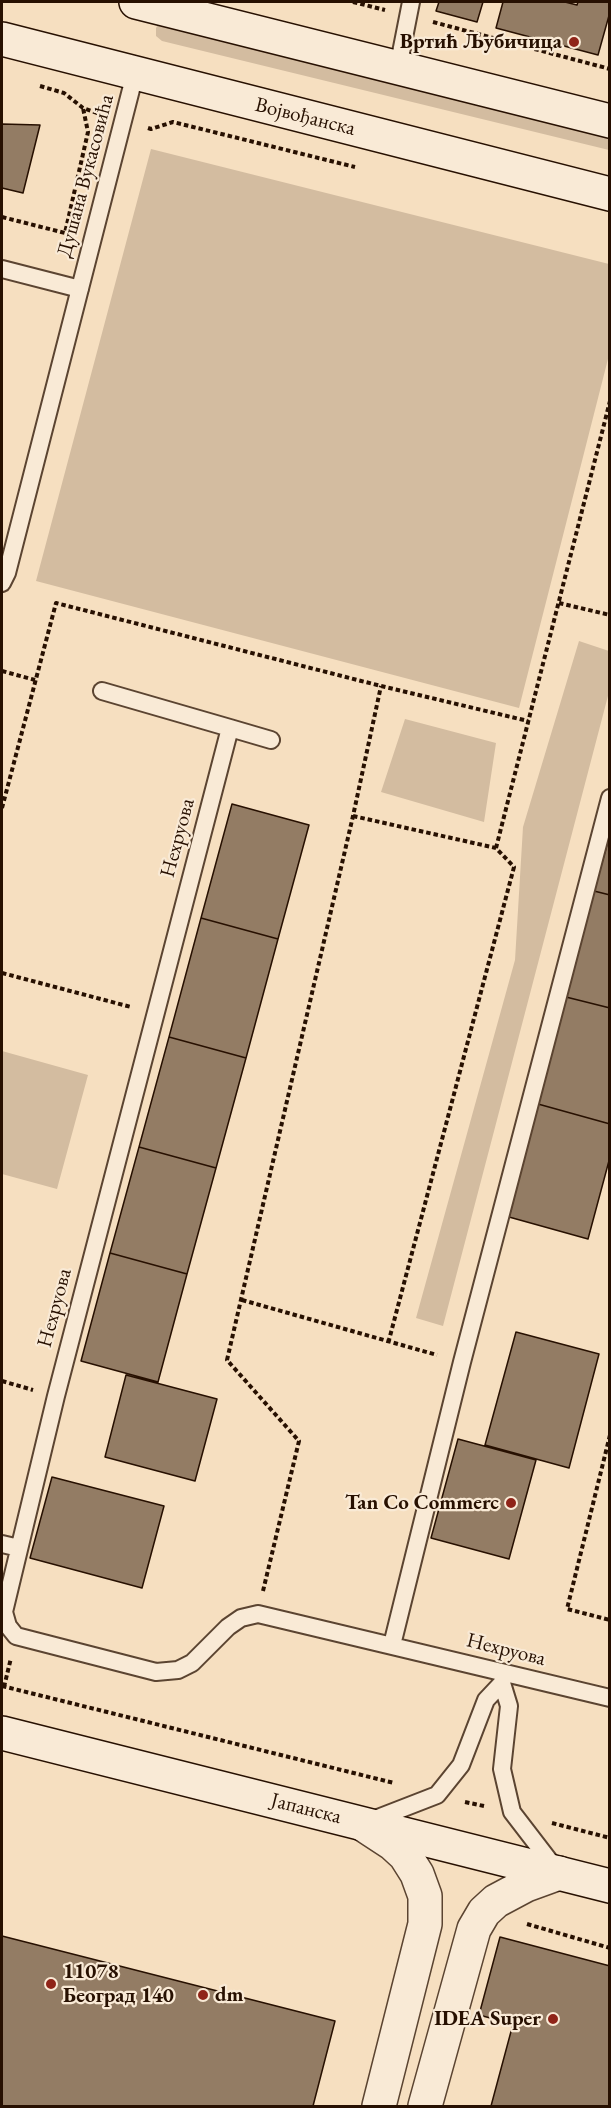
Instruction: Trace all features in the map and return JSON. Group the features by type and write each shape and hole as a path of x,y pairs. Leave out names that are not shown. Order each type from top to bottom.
{"street":[{"path":"136,2 609,121"},
{"name":"Војвођанска","path":"2,39 609,194"},
{"name":"Јапанска","path":"2,1732 609,1886"},
{"path":"363,1824 405,1855 417,1874 425,1896 425,1924 379,2106"},
{"path":"425,2106 474,1929 484,1912 496,1901 526,1885 559,1873"}],"lane":[{"path":"398,68 410,9"},
{"name":"Душана Вукасовића","path":"2,584 7,573 135,74"},
{"name":"Душана Вукасовића","path":"2,269 80,289"},
{"path":"102,691 271,740"},
{"name":"Нехруова","path":"230,729 56,1396 4,1612 8,1626 16,1636 156,1672 178,1670 192,1663 228,1627 241,1618 258,1614 392,1645 503,1678 609,1698"},
{"path":"392,1645 462,1362 609,798"},
{"path":"2,1544 19,1548"},
{"path":"363,1824 437,1795 461,1765 486,1700 503,1678"},
{"path":"503,1678 509,1706 502,1768 512,1812 559,1873"}],"path":[{"path":"353,2 410,9 609,69"},
{"path":"2,217 65,233 88,132 83,108 64,93"},
{"path":"151,129 173,122 357,167"},
{"path":"496,848 609,401"},
{"path":"2,808 56,603 528,721"},
{"path":"559,603 609,615"},
{"path":"2,671 35,680"},
{"path":"258,1614 298,1441 227,1360 381,686"},
{"path":"353,816 496,848 514,867 389,1340"},
{"path":"2,973 156,1013"},
{"path":"242,1300 462,1362"},
{"path":"2,1381 56,1396"},
{"path":"609,1435 567,1609 609,1620"},
{"path":"2,1686 512,1812 609,1839"},
{"path":"518,1922 609,1948"}],"shaded area":[{"path":"160,21 609,124 609,150 162,41 156,36 156,28"},
{"path":"151,149 609,264 609,355 519,708 36,581"},
{"path":"579,641 609,651 609,692 443,1326 416,1318 515,960 523,827"},
{"path":"405,719 496,743 484,822 381,792"},
{"path":"2,1051 88,1075 57,1189 2,1174"}],"building":[{"path":"439,2 483,2 477,22 436,11"},
{"name":"Вртић Љубичица","path":"503,2 565,2 577,5 578,2 610,2 610,12 598,55 496,28"},
{"path":"2,124 40,125 23,193 2,188"},
{"path":"232,804 309,825 278,939 201,918"},
{"path":"610,834 610,895 594,891"},
{"path":"594,891 610,895 610,1008 566,997"},
{"path":"201,918 278,939 246,1058 169,1037"},
{"path":"566,997 610,1008 610,1124 538,1104"},
{"path":"169,1037 246,1058 216,1168 139,1147"},
{"path":"538,1104 610,1124 610,1157 588,1239 509,1217"},
{"path":"139,1147 216,1168 187,1274 110,1253"},
{"path":"110,1253 187,1274 158,1382 81,1361"},
{"path":"516,1332 599,1354 569,1468 485,1445"},
{"path":"126,1375 217,1399 195,1481 105,1457"},
{"path":"458,1439 536,1460 509,1559 431,1538"},
{"path":"52,1477 164,1506 142,1588 30,1558"},
{"path":"2,1936 335,2021 313,2106 2,2106"},
{"name":"IDEA Super","path":"500,1937 610,1966 610,2106 491,2106 513,2024 479,2015"}],"place":[{"name":"Вртић Љубичица","path":"574,42"},
{"name":"Tan Co Commerc","path":"511,1503"},
{"name":"11078 Београд 140","path":"51,1984"},
{"name":"dm","path":"203,1995"},
{"name":"IDEA Super","path":"553,2019"}]}
